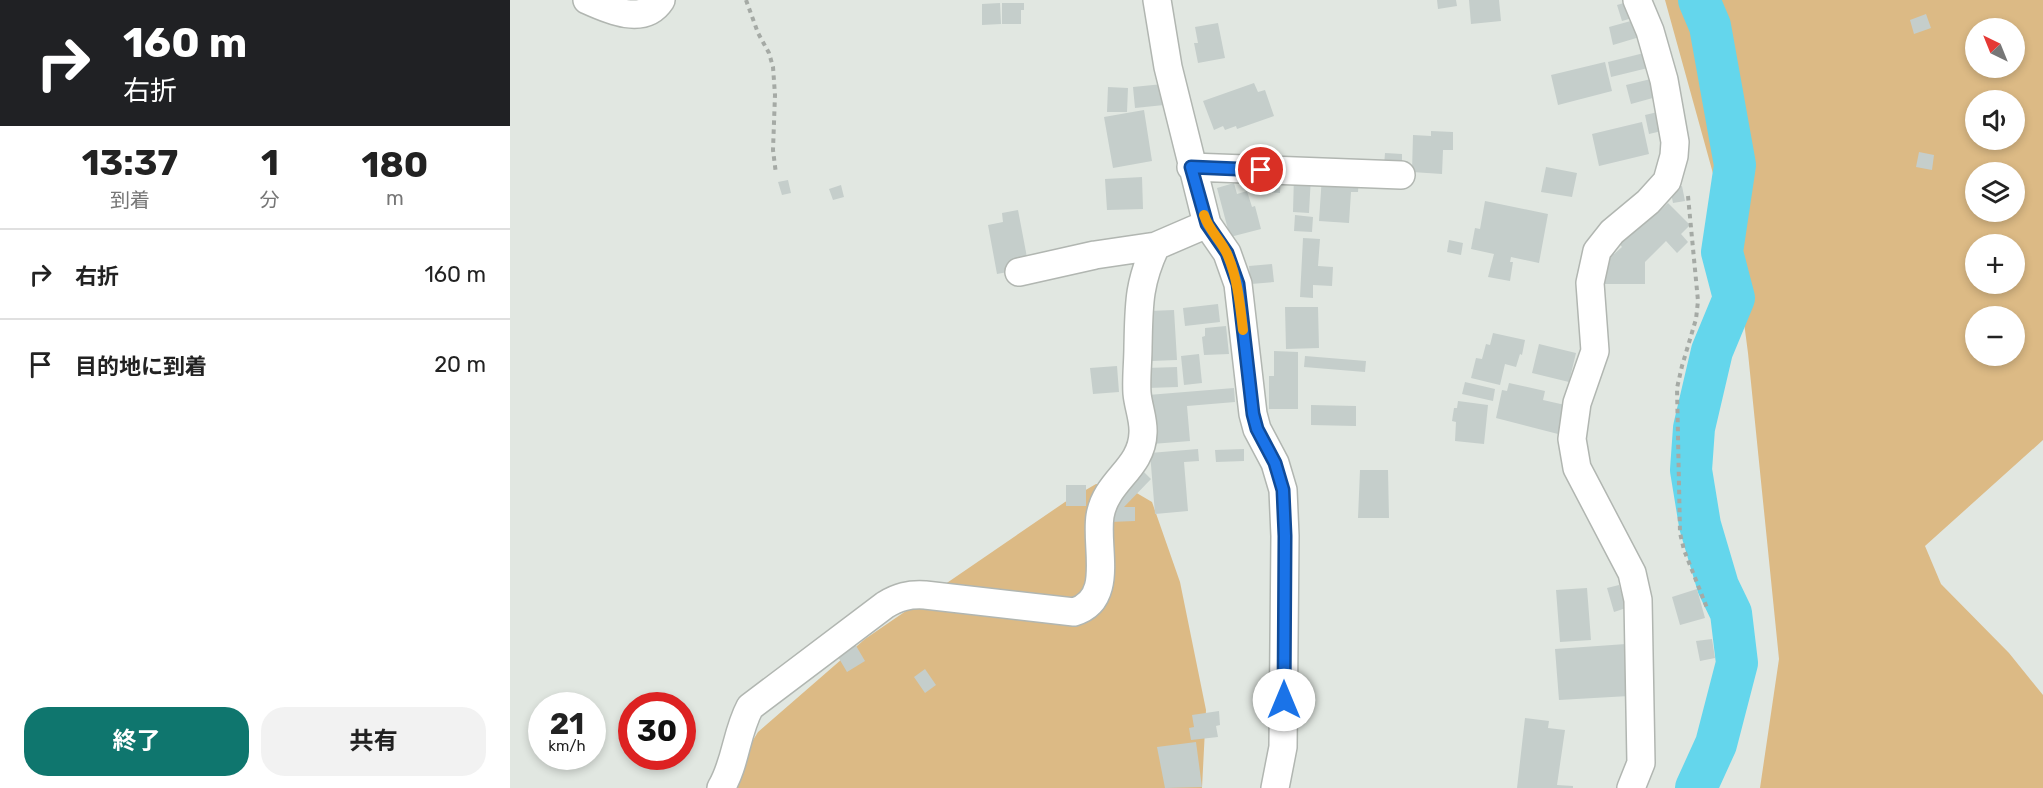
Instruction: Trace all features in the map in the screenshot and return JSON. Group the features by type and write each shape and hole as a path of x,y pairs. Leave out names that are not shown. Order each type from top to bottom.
{"street":[{"path":"587,0 624,14 653,9 662,0"},
{"path":"1158,0 1168,67 1207,224 1227,253 1238,284 1253,414 1257,429 1275,463 1283,490 1285,536 1283,747 1275,788"},
{"path":"1631,788 1641,763 1638,600 1632,573 1577,468 1572,440 1577,403 1595,351 1590,283 1597,251 1612,232 1648,202 1667,180 1674,156 1675,142 1664,80 1650,32 1637,0"},
{"path":"1191,167 1401,175"},
{"path":"1019,272 1095,255 1156,246 1207,224"},
{"path":"722,788 729,774 743,720 750,707 885,605 898,598 911,594 925,594 1074,612 1084,609 1095,598 1100,584 1101,506 1112,486 1135,461 1143,434 1137,393 1140,291 1147,265 1156,246"}],"path":[{"path":"746,0 758,33 769,52 773,67 775,95 773,150 776,174"},
{"path":"1674,156 1684,174 1687,190 1698,301 1696,319 1677,388 1680,533 1684,550 1707,608"}],"shaded area":[{"path":"1665,0 2043,0 2043,440 1925,546 1941,584 2009,653 2043,695 2043,788 1760,788 1779,659 1748,353 1735,253"},
{"path":"1096,484 1123,485 1152,502 1180,582 1206,710 1202,788 724,788 758,732 865,639 1065,502"}],"building":[{"path":"1437,0 1456,0 1457,6 1438,9"},
{"path":"1469,0 1499,0 1501,21 1471,24"},
{"path":"1631,1 1636,17 1622,21 1617,5"},
{"path":"1000,3 1001,24 982,25 982,4"},
{"path":"1002,3 1024,3 1024,10 1021,10 1021,24 1002,24"},
{"path":"1926,14 1931,28 1914,34 1910,20"},
{"path":"1638,19 1643,36 1613,45 1609,27"},
{"path":"1218,23 1225,58 1198,63 1194,43 1198,43 1195,27"},
{"path":"1648,52 1652,67 1611,77 1608,62"},
{"path":"1605,62 1612,91 1558,105 1551,75"},
{"path":"1655,78 1660,96 1631,104 1626,85"},
{"path":"1254,83 1258,92 1265,90 1274,116 1237,129 1236,126 1225,130 1223,126 1214,130 1203,101"},
{"path":"1163,84 1164,105 1135,108 1133,87"},
{"path":"1108,87 1128,88 1127,112 1107,112"},
{"path":"1144,110 1152,161 1113,168 1104,117"},
{"path":"1662,111 1666,130 1649,134 1645,115"},
{"path":"1642,122 1649,154 1599,166 1592,134"},
{"path":"1431,131 1453,132 1453,150 1443,150 1442,174 1412,172 1413,135 1431,136"},
{"path":"1919,152 1934,155 1932,170 1916,167"},
{"path":"1385,153 1402,154 1402,166 1384,166"},
{"path":"1546,167 1577,173 1572,197 1541,192"},
{"path":"1249,174 1281,175 1280,193 1249,191"},
{"path":"1294,175 1311,176 1309,213 1293,212"},
{"path":"1322,176 1359,178 1358,192 1351,192 1349,223 1319,221"},
{"path":"1142,177 1143,209 1107,210 1105,179"},
{"path":"788,180 791,193 782,195 778,182"},
{"path":"1234,183 1237,194 1247,191 1252,207 1255,206 1261,229 1230,237 1217,188"},
{"path":"841,185 844,197 833,200 829,189"},
{"path":"1682,186 1685,201 1673,203 1670,188"},
{"path":"1485,201 1548,214 1539,263 1511,257 1510,262 1513,262 1510,281 1488,277 1494,254 1471,249 1475,228 1480,229"},
{"path":"1668,203 1690,225 1681,234 1688,242 1677,253 1666,241 1645,262 1645,284 1604,284 1609,254 1614,254 1622,247 1617,241 1644,216 1648,221"},
{"path":"1018,210 1029,268 997,274 988,225 1003,222 1002,213"},
{"path":"1295,215 1313,217 1312,232 1294,231"},
{"path":"1303,238 1320,239 1318,266 1333,267 1332,286 1313,285 1313,298 1300,297"},
{"path":"1449,240 1463,243 1461,255 1447,252"},
{"path":"1272,264 1274,282 1251,284 1249,266"},
{"path":"1218,304 1220,322 1185,326 1183,308"},
{"path":"1285,307 1318,307 1319,348 1286,349"},
{"path":"1174,310 1177,360 1151,361 1149,311"},
{"path":"1226,326 1229,354 1204,355 1202,337 1205,336 1205,328"},
{"path":"1493,333 1525,340 1522,355 1520,354 1516,367 1505,364 1500,385 1471,378 1476,358 1482,359 1486,344 1490,345"},
{"path":"1539,344 1576,353 1569,382 1532,373"},
{"path":"1274,351 1298,352 1298,409 1269,409 1269,376 1274,376"},
{"path":"1199,354 1202,383 1184,385 1181,356"},
{"path":"1305,356 1366,361 1365,372 1304,367"},
{"path":"1117,366 1119,392 1093,394 1090,368"},
{"path":"1177,367 1178,387 1147,388 1146,368"},
{"path":"1465,382 1495,389 1493,401 1462,394"},
{"path":"1509,383 1545,391 1543,400 1565,405 1558,434 1496,418 1502,390 1507,391"},
{"path":"1234,388 1235,402 1187,406 1190,441 1152,444 1148,395"},
{"path":"1458,401 1488,405 1484,444 1455,441 1456,422 1452,421 1454,408 1457,408"},
{"path":"1311,405 1356,406 1356,426 1311,425"},
{"path":"1198,449 1199,461 1184,462 1188,511 1155,514 1150,453"},
{"path":"1244,449 1244,461 1216,462 1215,450"},
{"path":"1360,470 1388,470 1389,518 1358,518"},
{"path":"1144,472 1151,479 1124,507 1135,507 1135,521 1110,522 1110,508"},
{"path":"1066,485 1086,485 1086,506 1066,506"},
{"path":"1619,585 1626,608 1614,612 1607,588"},
{"path":"1587,588 1591,640 1560,642 1556,590"},
{"path":"1697,589 1705,618 1680,625 1672,597"},
{"path":"1712,639 1715,658 1700,661 1696,641"},
{"path":"855,644 865,661 847,672 837,655"},
{"path":"1626,644 1629,696 1559,700 1555,649"},
{"path":"925,669 936,685 925,693 914,677"},
{"path":"1219,711 1220,725 1216,726 1218,737 1191,740 1189,728 1194,727 1192,715"},
{"path":"1525,718 1549,721 1548,728 1565,730 1557,785 1573,786 1573,788 1517,788"},
{"path":"1196,742 1202,787 1165,788 1157,747"}],"waterway":[{"path":"1696,788 1716,744 1737,663 1731,613 1718,586 1700,525 1691,470 1694,428 1712,351 1734,298 1722,252 1735,165 1710,26 1699,0"}],"slow traffic":[{"path":"1204,215 1207,224 1227,253 1238,284 1243,330"}],"route":[{"path":"1261,170 1191,167 1207,224 1227,253 1238,284 1253,414 1257,429 1275,463 1283,490 1284,700"}]}
